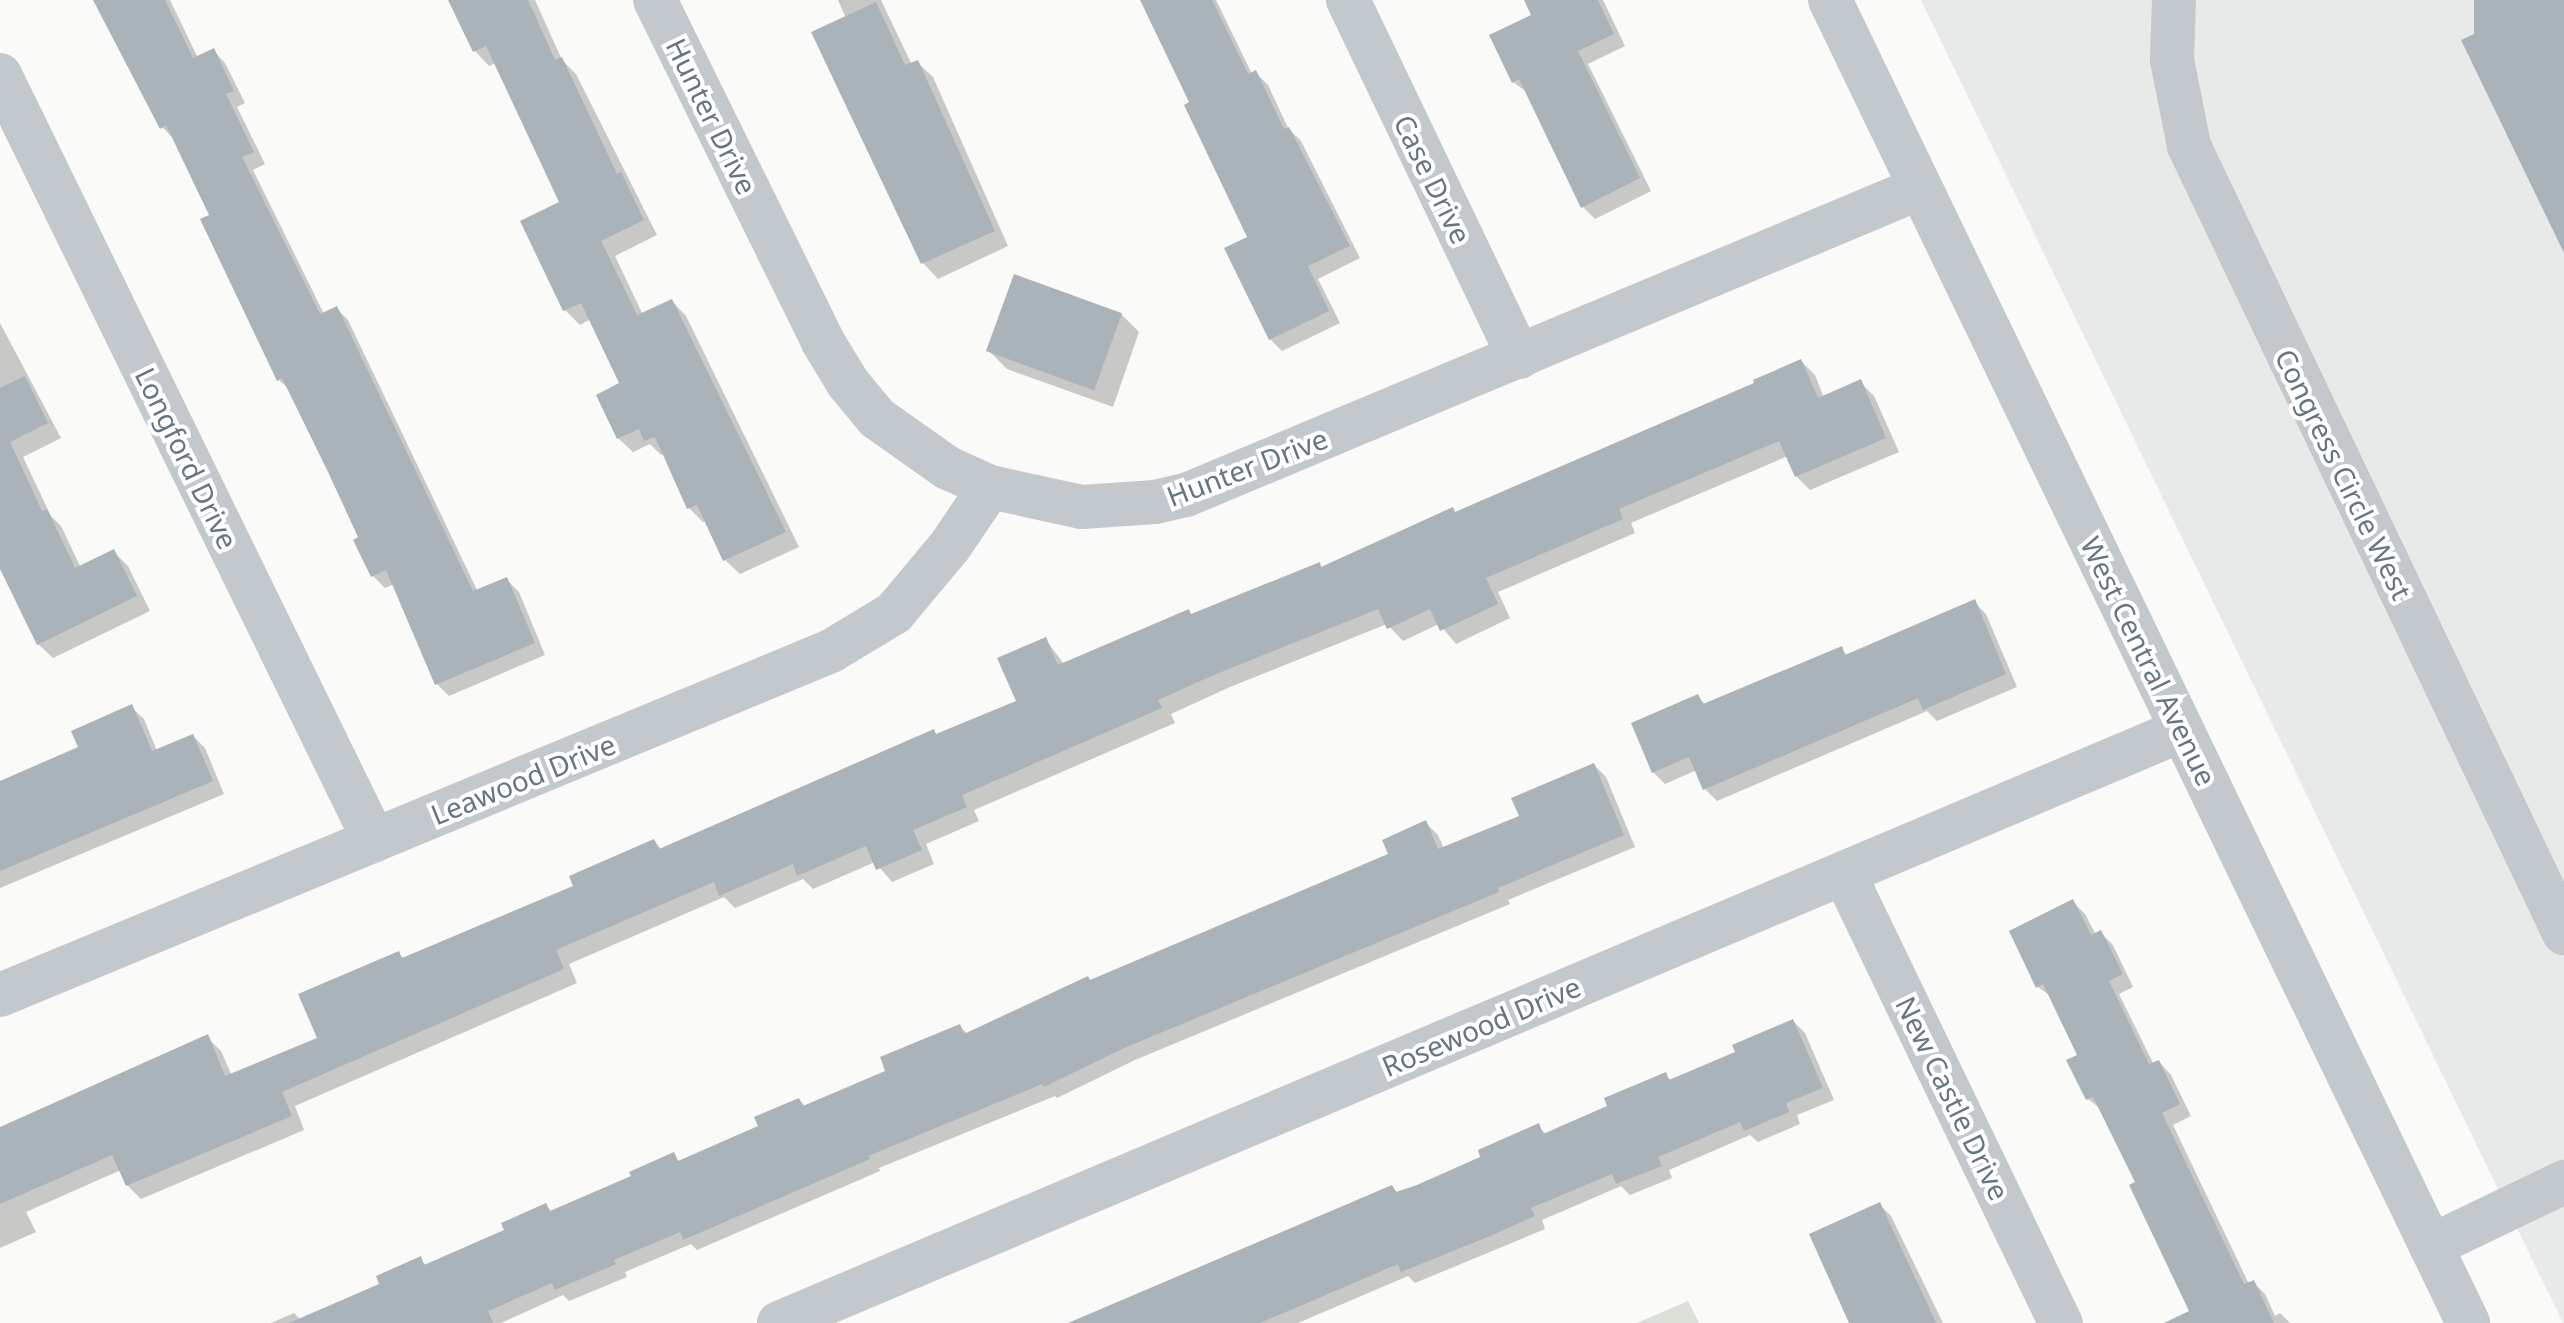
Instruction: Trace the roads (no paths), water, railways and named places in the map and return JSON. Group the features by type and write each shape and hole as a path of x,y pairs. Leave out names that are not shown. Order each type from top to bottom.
{"street":[{"name":"Hunter Drive","path":"655,0 823,342 848,383 877,418 948,468 990,487 1082,507 1155,502 1186,495 1920,188"},
{"name":"Case Drive","path":"1348,0 1519,357"},
{"name":"West Central Avenue","path":"1830,0 2468,1323"},
{"name":"Congress Circle West","path":"2174,0 2172,60 2189,146 2564,933"},
{"name":"Longford Drive","path":"0,75 374,840"},
{"name":"Leawood Drive","path":"0,995 831,651 894,613 950,546 990,487"},
{"name":"Rosewood Drive","path":"779,1323 2182,730"},
{"name":"New Castle Drive","path":"1844,873 2061,1323"},
{"path":"2431,1246 2564,1182"}]}
